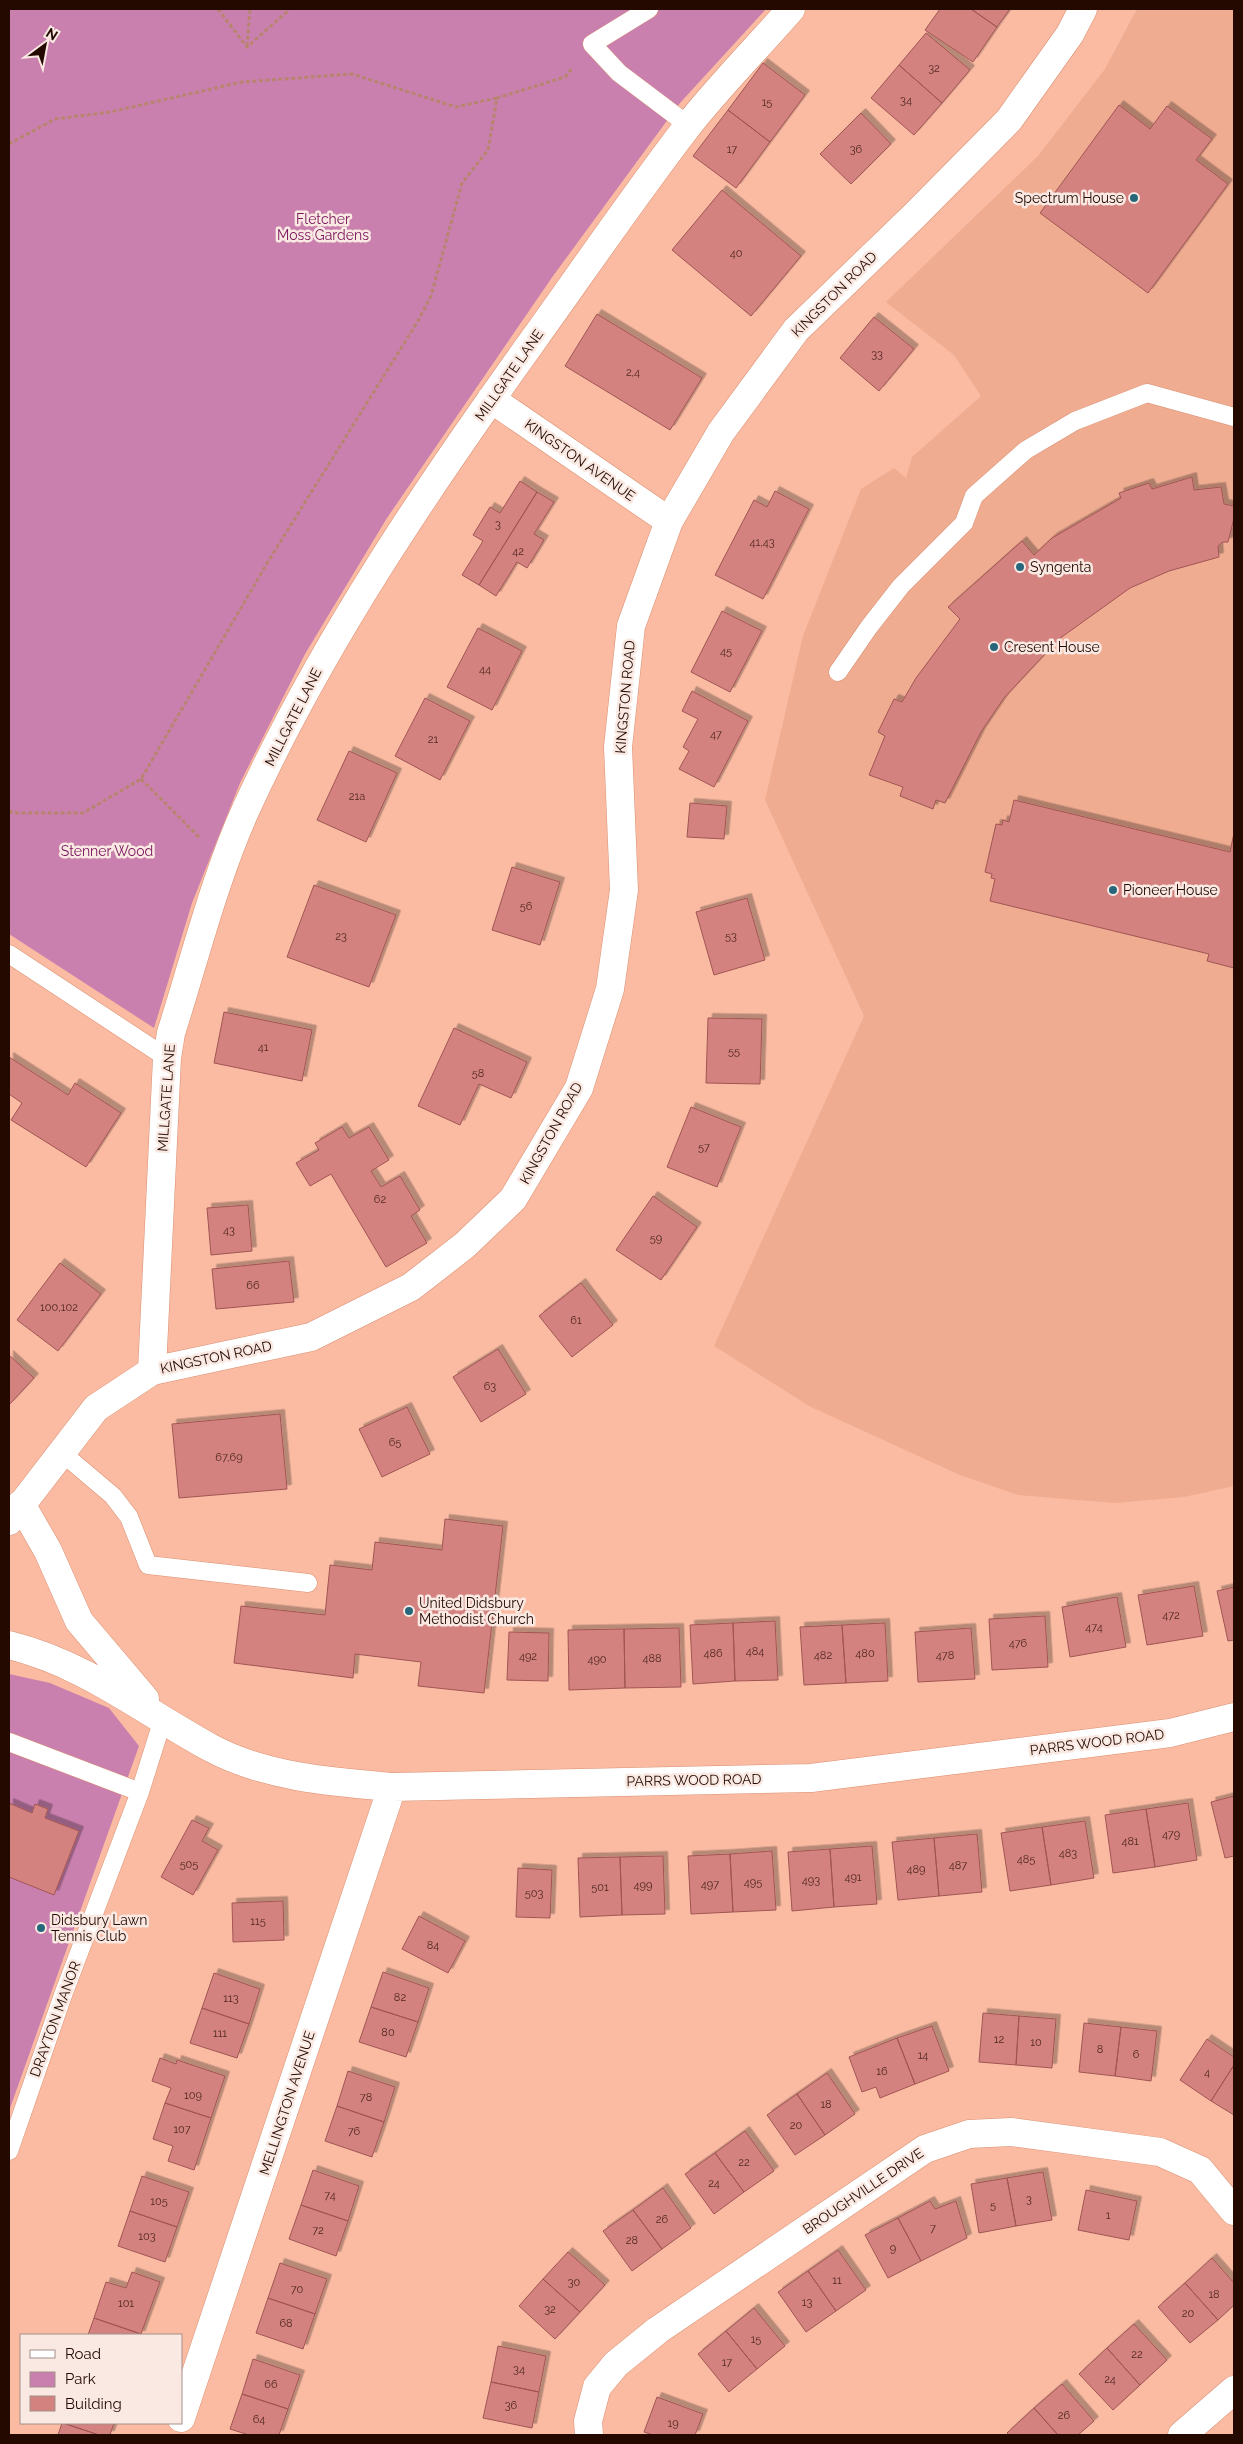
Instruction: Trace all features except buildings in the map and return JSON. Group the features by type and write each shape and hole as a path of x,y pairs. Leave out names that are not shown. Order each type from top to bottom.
{"street":[{"name":"MILLGATE LANE","path":"152,1371 167,1058 171,1033 225,862 246,810 294,711 340,628 403,528 491,399 688,125 791,9"},
{"name":"KINGSTON ROAD","path":"152,1371 311,1337 410,1287 465,1245 513,1199 548,1144 579,1088 610,989 624,890 618,747 632,626 669,521 721,432 796,330 914,216 1008,120 1070,34 1083,9"},
{"name":"KINGSTON AVENUE","path":"491,399 669,521"},
{"path":"15,1513 96,1408 152,1371"},
{"name":"PARRS WOOD ROAD","path":"15,1513 48,1551 79,1621 135,1690 163,1719"},
{"name":"PARRS WOOD ROAD","path":"9,1645 37,1652 87,1674 212,1748 250,1765 330,1782 392,1787 810,1778 1170,1733 1234,1717"},
{"name":"MELLINGTON AVENUE","path":"182,2415 392,1787"},
{"name":"BROUGHVILLE DRIVE","path":"590,2435 588,2421 597,2387 616,2364 658,2330 925,2149 969,2134 1011,2132 1160,2152 1200,2170 1234,2211"},
{"path":"1182,2435 1234,2390"}],"lane":[{"path":"649,9 592,44 620,72 688,125"},
{"path":"838,672 869,627 901,586 964,523 974,496 1026,450 1075,421 1147,393 1234,417"},
{"path":"9,954 167,1058"},
{"path":"61,1452 113,1496 129,1517 148,1565 308,1584"},
{"name":"DRAYTON MANOR","path":"9,2151 63,1994 140,1792 163,1719"},
{"path":"9,1742 140,1792"}],"path":[{"path":"218,9 247,47"},
{"path":"247,47 250,9"},
{"path":"247,47 290,9"},
{"path":"9,144 55,119 110,112 242,82 352,74 456,107 497,98 565,77 592,44"},
{"path":"9,811 14,813 83,813 141,779 269,560 418,321 431,296 462,183 488,150 497,98"},
{"path":"141,779 225,862"}],"shaded area":[{"path":"1137,9 1234,9 1234,1486 1184,1497 1115,1503 1018,1495 960,1475 811,1407 714,1346 864,1016 765,800 803,636 861,489 894,468 906,478 912,457 981,396 954,355 886,302 1038,156 1105,69"}],"green space":[{"name":"Fletcher Moss Gardens","path":"9,9 766,9 680,103 553,276 387,518 305,654 240,783 192,903 154,1028 9,934"},
{"name":"Didsbury Lawn Tennis Club","path":"9,1674 50,1683 109,1708 139,1746 9,2111"}],"place":[{"name":"Spectrum House","path":"1134,198"},
{"name":"Syngenta","path":"1020,567"},
{"name":"Cresent House","path":"994,647"},
{"name":"Pioneer House","path":"1113,890"},
{"name":"United Didsbury Methodist Church","path":"409,1611"},
{"name":"Didsbury Lawn Tennis Club","path":"41,1928"}],"park label":[{"name":"Stenner Wood","path":"107,851"}]}
